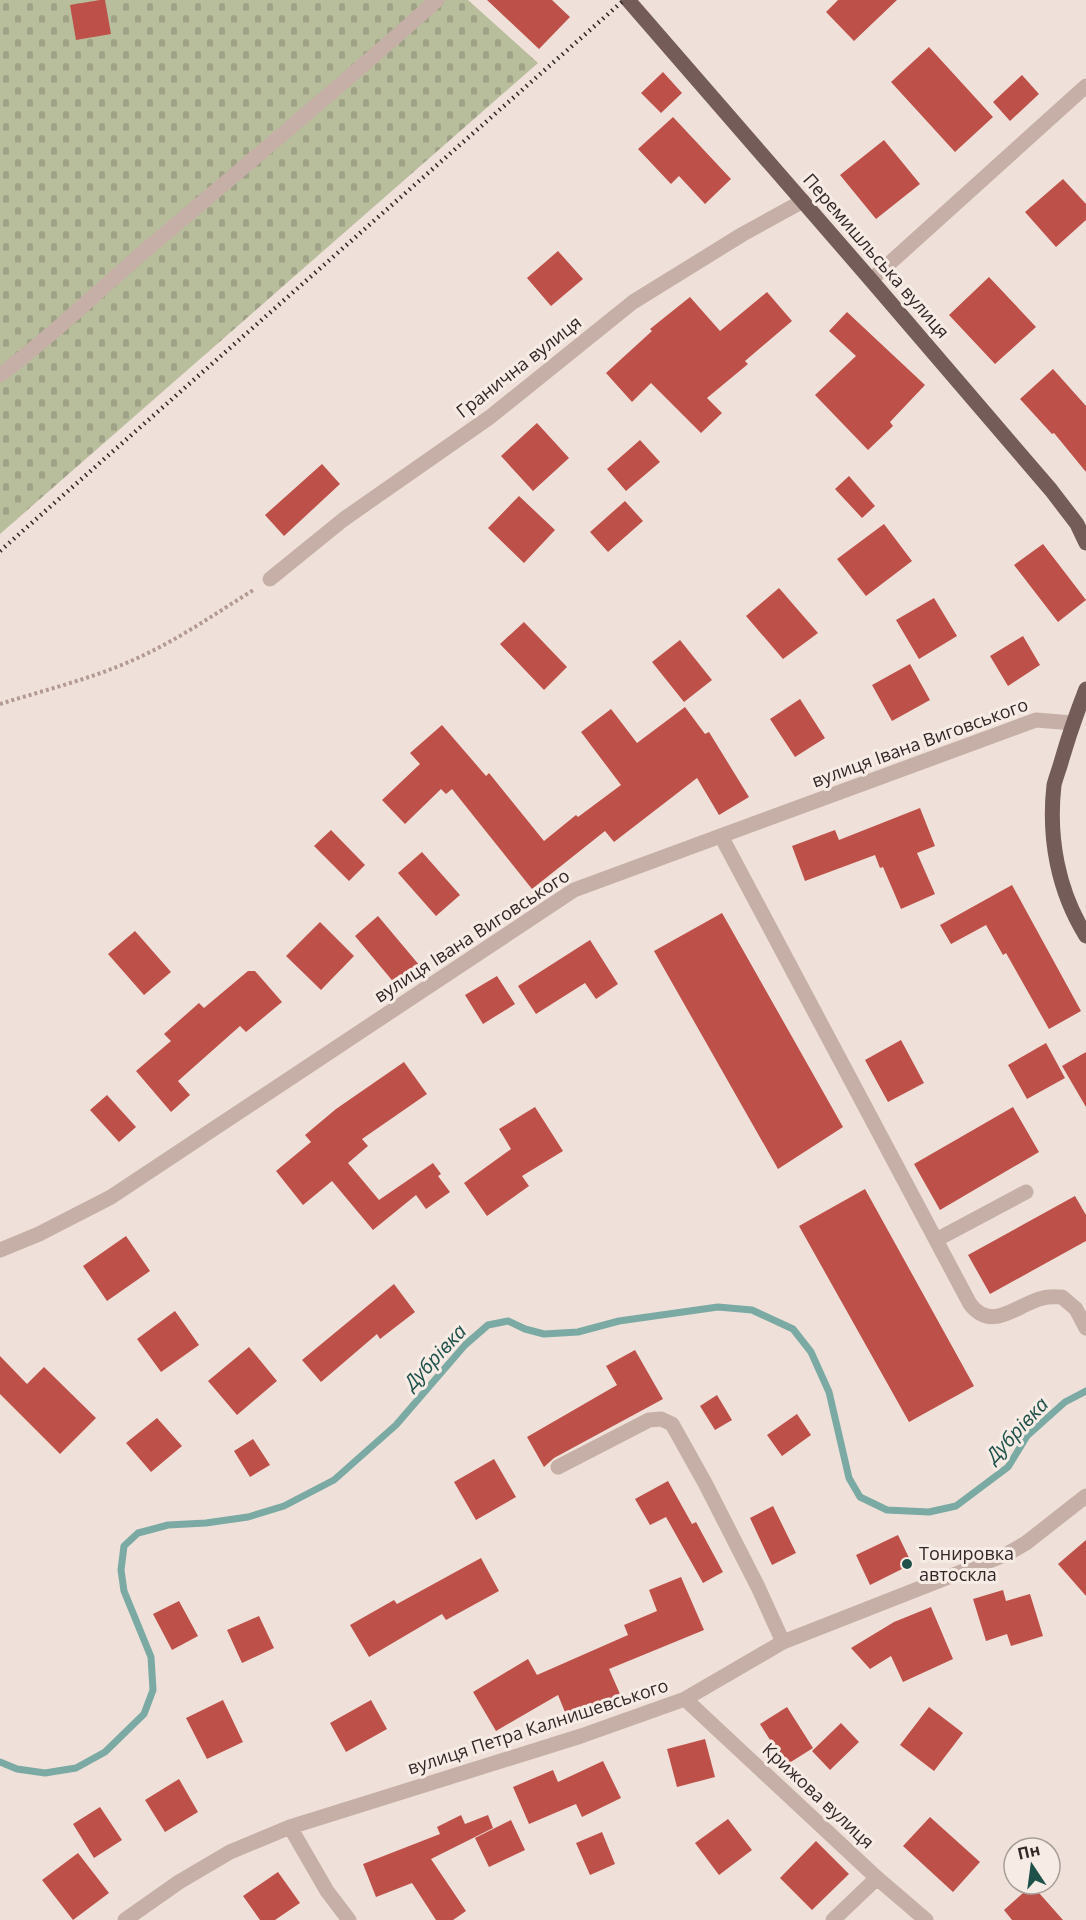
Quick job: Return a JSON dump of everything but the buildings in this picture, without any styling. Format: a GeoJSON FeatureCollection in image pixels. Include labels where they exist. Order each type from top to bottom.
{"type":"FeatureCollection","features":[{"type":"Feature","properties":{"kind":"main road","name":"Перемишльська вулиця"},"geometry":{"type":"LineString","coordinates":[[628,0],[1051,490],[1077,524],[1086,543]]}},
{"type":"Feature","properties":{"kind":"main road"},"geometry":{"type":"LineString","coordinates":[[1086,689],[1054,784],[1053,826],[1055,860],[1064,888],[1086,936]]}},
{"type":"Feature","properties":{"kind":"street"},"geometry":{"type":"LineString","coordinates":[[0,375],[437,0]]}},
{"type":"Feature","properties":{"kind":"street"},"geometry":{"type":"LineString","coordinates":[[871,280],[1086,86]]}},
{"type":"Feature","properties":{"kind":"street","name":"Гранична вулиця"},"geometry":{"type":"LineString","coordinates":[[270,579],[344,519],[490,417],[633,302],[743,234],[803,201]]}},
{"type":"Feature","properties":{"kind":"street","name":"вулиця Івана Виговського"},"geometry":{"type":"LineString","coordinates":[[0,1250],[39,1234],[111,1197],[574,890],[1036,720],[1073,723]]}},
{"type":"Feature","properties":{"kind":"street"},"geometry":{"type":"LineString","coordinates":[[721,836],[977,1314],[988,1317],[1001,1316],[1044,1298],[1062,1297],[1076,1309],[1086,1328]]}},
{"type":"Feature","properties":{"kind":"street"},"geometry":{"type":"LineString","coordinates":[[936,1240],[1026,1191]]}},
{"type":"Feature","properties":{"kind":"street"},"geometry":{"type":"LineString","coordinates":[[558,1467],[649,1420],[661,1419],[672,1424],[753,1577],[783,1642]]}},
{"type":"Feature","properties":{"kind":"street","name":"вулиця Петра Калнишевського"},"geometry":{"type":"LineString","coordinates":[[125,1920],[179,1882],[230,1852],[290,1827],[581,1736],[685,1699],[783,1642],[1007,1554],[1026,1543],[1086,1496]]}},
{"type":"Feature","properties":{"kind":"street","name":"Крижова вулиця"},"geometry":{"type":"LineString","coordinates":[[685,1699],[877,1878],[926,1920]]}},
{"type":"Feature","properties":{"kind":"street"},"geometry":{"type":"LineString","coordinates":[[290,1827],[327,1891],[349,1920]]}},
{"type":"Feature","properties":{"kind":"street"},"geometry":{"type":"LineString","coordinates":[[833,1920],[877,1878]]}},
{"type":"Feature","properties":{"kind":"path"},"geometry":{"type":"LineString","coordinates":[[0,704],[102,672],[144,655],[270,579]]}},
{"type":"Feature","properties":{"kind":"green space"},"geometry":{"type":"Polygon","coordinates":[[[0,0],[468,0],[538,63],[0,534],[0,0]]]}},
{"type":"Feature","properties":{"kind":"waterway","name":"Дубрівка"},"geometry":{"type":"LineString","coordinates":[[0,1762],[17,1769],[45,1773],[76,1768],[105,1752],[144,1714],[153,1690],[151,1657],[124,1591],[121,1570],[124,1546],[138,1533],[168,1525],[248,1517],[284,1506],[334,1480],[396,1425],[465,1345],[488,1325],[508,1321],[544,1334],[578,1332],[619,1321],[718,1307],[752,1310],[793,1329],[811,1352],[829,1392],[849,1478],[860,1497],[887,1510],[929,1512],[956,1506],[1008,1467],[1027,1436],[1065,1402],[1086,1391]]}},
{"type":"Feature","properties":{"kind":"railway"},"geometry":{"type":"LineString","coordinates":[[0,551],[624,0]]}},
{"type":"Feature","properties":{"kind":"place","name":"Тонировка автоскла"},"geometry":{"type":"Point","coordinates":[907,1564]}}]}
